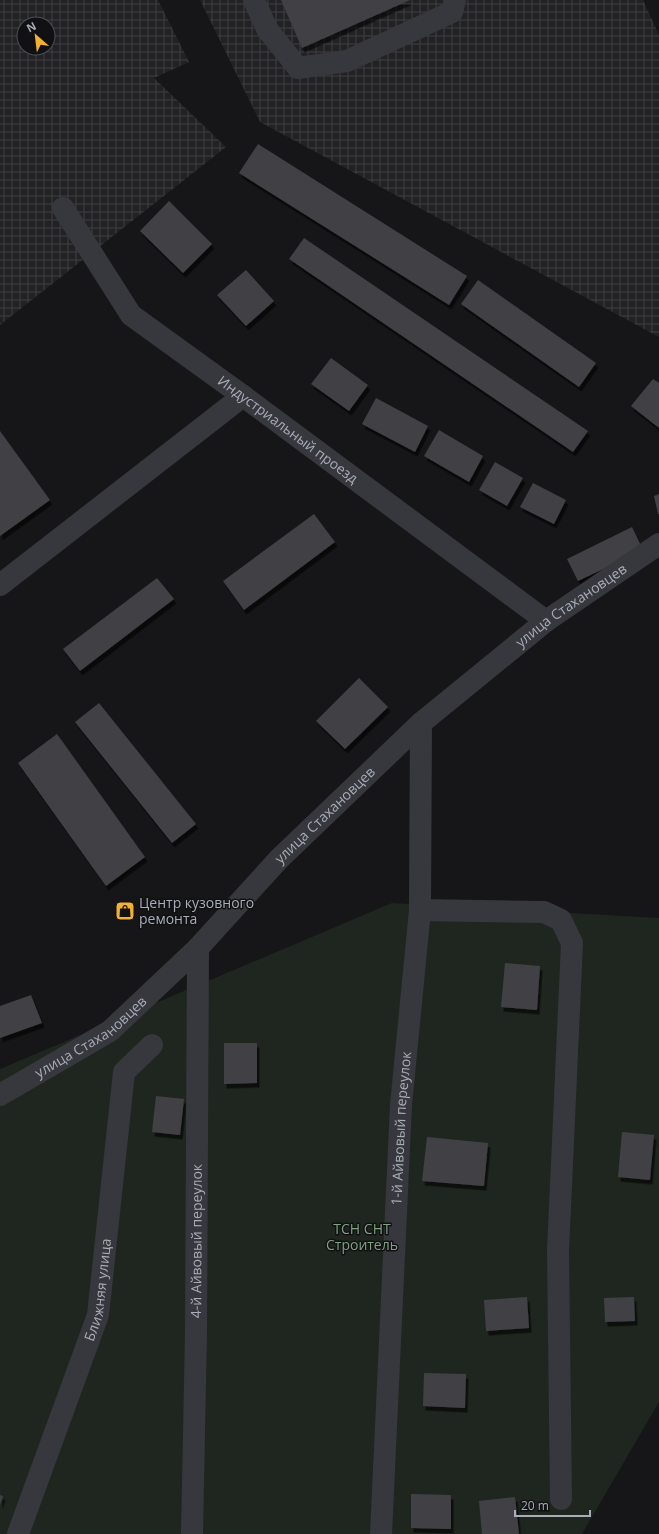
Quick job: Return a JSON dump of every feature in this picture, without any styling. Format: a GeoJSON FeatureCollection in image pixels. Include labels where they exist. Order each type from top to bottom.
{"type":"FeatureCollection","features":[{"type":"Feature","properties":{"kind":"street"},"geometry":{"type":"LineString","coordinates":[[254,0],[267,29],[298,68],[346,61],[452,12],[455,0]]}},
{"type":"Feature","properties":{"kind":"street","name":"Индустриальный проезд"},"geometry":{"type":"LineString","coordinates":[[63,208],[131,315],[243,396],[546,621]]}},
{"type":"Feature","properties":{"kind":"street"},"geometry":{"type":"LineString","coordinates":[[0,585],[243,396]]}},
{"type":"Feature","properties":{"kind":"street","name":"улица Стахановцев"},"geometry":{"type":"LineString","coordinates":[[0,1095],[110,1031],[198,948],[279,859],[421,723],[546,621],[659,544]]}},
{"type":"Feature","properties":{"kind":"street","name":"1-й Айвовый переулок"},"geometry":{"type":"LineString","coordinates":[[382,1534],[401,1105],[420,910],[421,723]]}},
{"type":"Feature","properties":{"kind":"street"},"geometry":{"type":"LineString","coordinates":[[420,910],[544,912],[561,920],[572,943],[558,1251],[561,1499]]}},
{"type":"Feature","properties":{"kind":"street","name":"4-й Айвовый переулок"},"geometry":{"type":"LineString","coordinates":[[192,1534],[196,1332],[198,948]]}},
{"type":"Feature","properties":{"kind":"street","name":"Ближняя улица"},"geometry":{"type":"LineString","coordinates":[[18,1534],[98,1315],[124,1072],[152,1045]]}},
{"type":"Feature","properties":{"kind":"shaded area"},"geometry":{"type":"Polygon","coordinates":[[[0,0],[158,0],[189,62],[154,78],[226,147],[0,325],[0,0]]]}},
{"type":"Feature","properties":{"kind":"shaded area"},"geometry":{"type":"Polygon","coordinates":[[[200,0],[643,0],[659,35],[659,337],[260,122],[200,0]]]}},
{"type":"Feature","properties":{"kind":"green space","name":"ТСН СНТ Строитель"},"geometry":{"type":"Polygon","coordinates":[[[392,903],[659,918],[659,1402],[582,1534],[0,1534],[0,1069],[392,903]]]}},
{"type":"Feature","properties":{"kind":"building"},"geometry":{"type":"Polygon","coordinates":[[[281,0],[410,0],[302,48],[281,0]]]}},
{"type":"Feature","properties":{"kind":"building"},"geometry":{"type":"Polygon","coordinates":[[[258,144],[467,276],[449,305],[239,173],[258,144]]]}},
{"type":"Feature","properties":{"kind":"building"},"geometry":{"type":"Polygon","coordinates":[[[169,201],[212,244],[183,273],[140,231],[169,201]]]}},
{"type":"Feature","properties":{"kind":"building"},"geometry":{"type":"Polygon","coordinates":[[[304,238],[588,431],[573,452],[289,259],[304,238]]]}},
{"type":"Feature","properties":{"kind":"building"},"geometry":{"type":"Polygon","coordinates":[[[246,270],[274,301],[246,326],[217,295],[246,270]]]}},
{"type":"Feature","properties":{"kind":"building"},"geometry":{"type":"Polygon","coordinates":[[[478,280],[596,363],[579,387],[461,304],[478,280]]]}},
{"type":"Feature","properties":{"kind":"building"},"geometry":{"type":"Polygon","coordinates":[[[331,358],[368,385],[349,411],[311,384],[331,358]]]}},
{"type":"Feature","properties":{"kind":"building"},"geometry":{"type":"Polygon","coordinates":[[[653,379],[659,383],[659,428],[631,406],[653,379]]]}},
{"type":"Feature","properties":{"kind":"building"},"geometry":{"type":"Polygon","coordinates":[[[376,398],[428,426],[415,452],[362,424],[376,398]]]}},
{"type":"Feature","properties":{"kind":"building"},"geometry":{"type":"Polygon","coordinates":[[[439,430],[483,456],[469,482],[424,456],[439,430]]]}},
{"type":"Feature","properties":{"kind":"building"},"geometry":{"type":"Polygon","coordinates":[[[0,431],[50,500],[0,536],[0,431]]]}},
{"type":"Feature","properties":{"kind":"building"},"geometry":{"type":"Polygon","coordinates":[[[495,462],[523,478],[507,506],[479,490],[495,462]]]}},
{"type":"Feature","properties":{"kind":"building"},"geometry":{"type":"Polygon","coordinates":[[[533,483],[566,500],[554,524],[520,507],[533,483]]]}},
{"type":"Feature","properties":{"kind":"building"},"geometry":{"type":"Polygon","coordinates":[[[659,494],[659,514],[658,514],[654,496],[659,494]]]}},
{"type":"Feature","properties":{"kind":"building"},"geometry":{"type":"Polygon","coordinates":[[[314,514],[335,542],[244,610],[223,581],[314,514]]]}},
{"type":"Feature","properties":{"kind":"building"},"geometry":{"type":"Polygon","coordinates":[[[632,527],[643,550],[578,581],[567,559],[632,527]]]}},
{"type":"Feature","properties":{"kind":"building"},"geometry":{"type":"Polygon","coordinates":[[[157,578],[174,599],[80,671],[63,649],[157,578]]]}},
{"type":"Feature","properties":{"kind":"building"},"geometry":{"type":"Polygon","coordinates":[[[359,678],[388,707],[345,749],[316,721],[359,678]]]}},
{"type":"Feature","properties":{"kind":"building"},"geometry":{"type":"Polygon","coordinates":[[[99,703],[196,824],[172,843],[75,722],[99,703]]]}},
{"type":"Feature","properties":{"kind":"building"},"geometry":{"type":"Polygon","coordinates":[[[57,734],[145,857],[106,886],[18,763],[57,734]]]}},
{"type":"Feature","properties":{"kind":"building"},"geometry":{"type":"Polygon","coordinates":[[[505,963],[540,966],[537,1010],[501,1007],[505,963]]]}},
{"type":"Feature","properties":{"kind":"building"},"geometry":{"type":"Polygon","coordinates":[[[31,995],[42,1023],[0,1038],[0,1006],[31,995]]]}},
{"type":"Feature","properties":{"kind":"building"},"geometry":{"type":"Polygon","coordinates":[[[224,1043],[257,1043],[257,1083],[224,1084],[224,1043]]]}},
{"type":"Feature","properties":{"kind":"building"},"geometry":{"type":"Polygon","coordinates":[[[156,1096],[184,1099],[180,1135],[152,1132],[156,1096]]]}},
{"type":"Feature","properties":{"kind":"building"},"geometry":{"type":"Polygon","coordinates":[[[622,1132],[654,1135],[650,1180],[618,1177],[622,1132]]]}},
{"type":"Feature","properties":{"kind":"building"},"geometry":{"type":"Polygon","coordinates":[[[427,1137],[488,1143],[484,1186],[422,1181],[427,1137]]]}},
{"type":"Feature","properties":{"kind":"building"},"geometry":{"type":"Polygon","coordinates":[[[527,1297],[529,1328],[486,1331],[484,1300],[527,1297]]]}},
{"type":"Feature","properties":{"kind":"building"},"geometry":{"type":"Polygon","coordinates":[[[634,1297],[635,1321],[605,1322],[604,1298],[634,1297]]]}},
{"type":"Feature","properties":{"kind":"building"},"geometry":{"type":"Polygon","coordinates":[[[424,1373],[466,1374],[465,1408],[423,1406],[424,1373]]]}},
{"type":"Feature","properties":{"kind":"building"},"geometry":{"type":"Polygon","coordinates":[[[411,1494],[451,1495],[451,1529],[411,1528],[411,1494]]]}},
{"type":"Feature","properties":{"kind":"building"},"geometry":{"type":"Polygon","coordinates":[[[0,1495],[3,1496],[0,1505],[0,1495]]]}},
{"type":"Feature","properties":{"kind":"building"},"geometry":{"type":"Polygon","coordinates":[[[515,1497],[519,1534],[482,1534],[479,1501],[515,1497]]]}},
{"type":"Feature","properties":{"kind":"place","name":"Центр кузовного ремонта"},"geometry":{"type":"Point","coordinates":[125,911]}}]}
